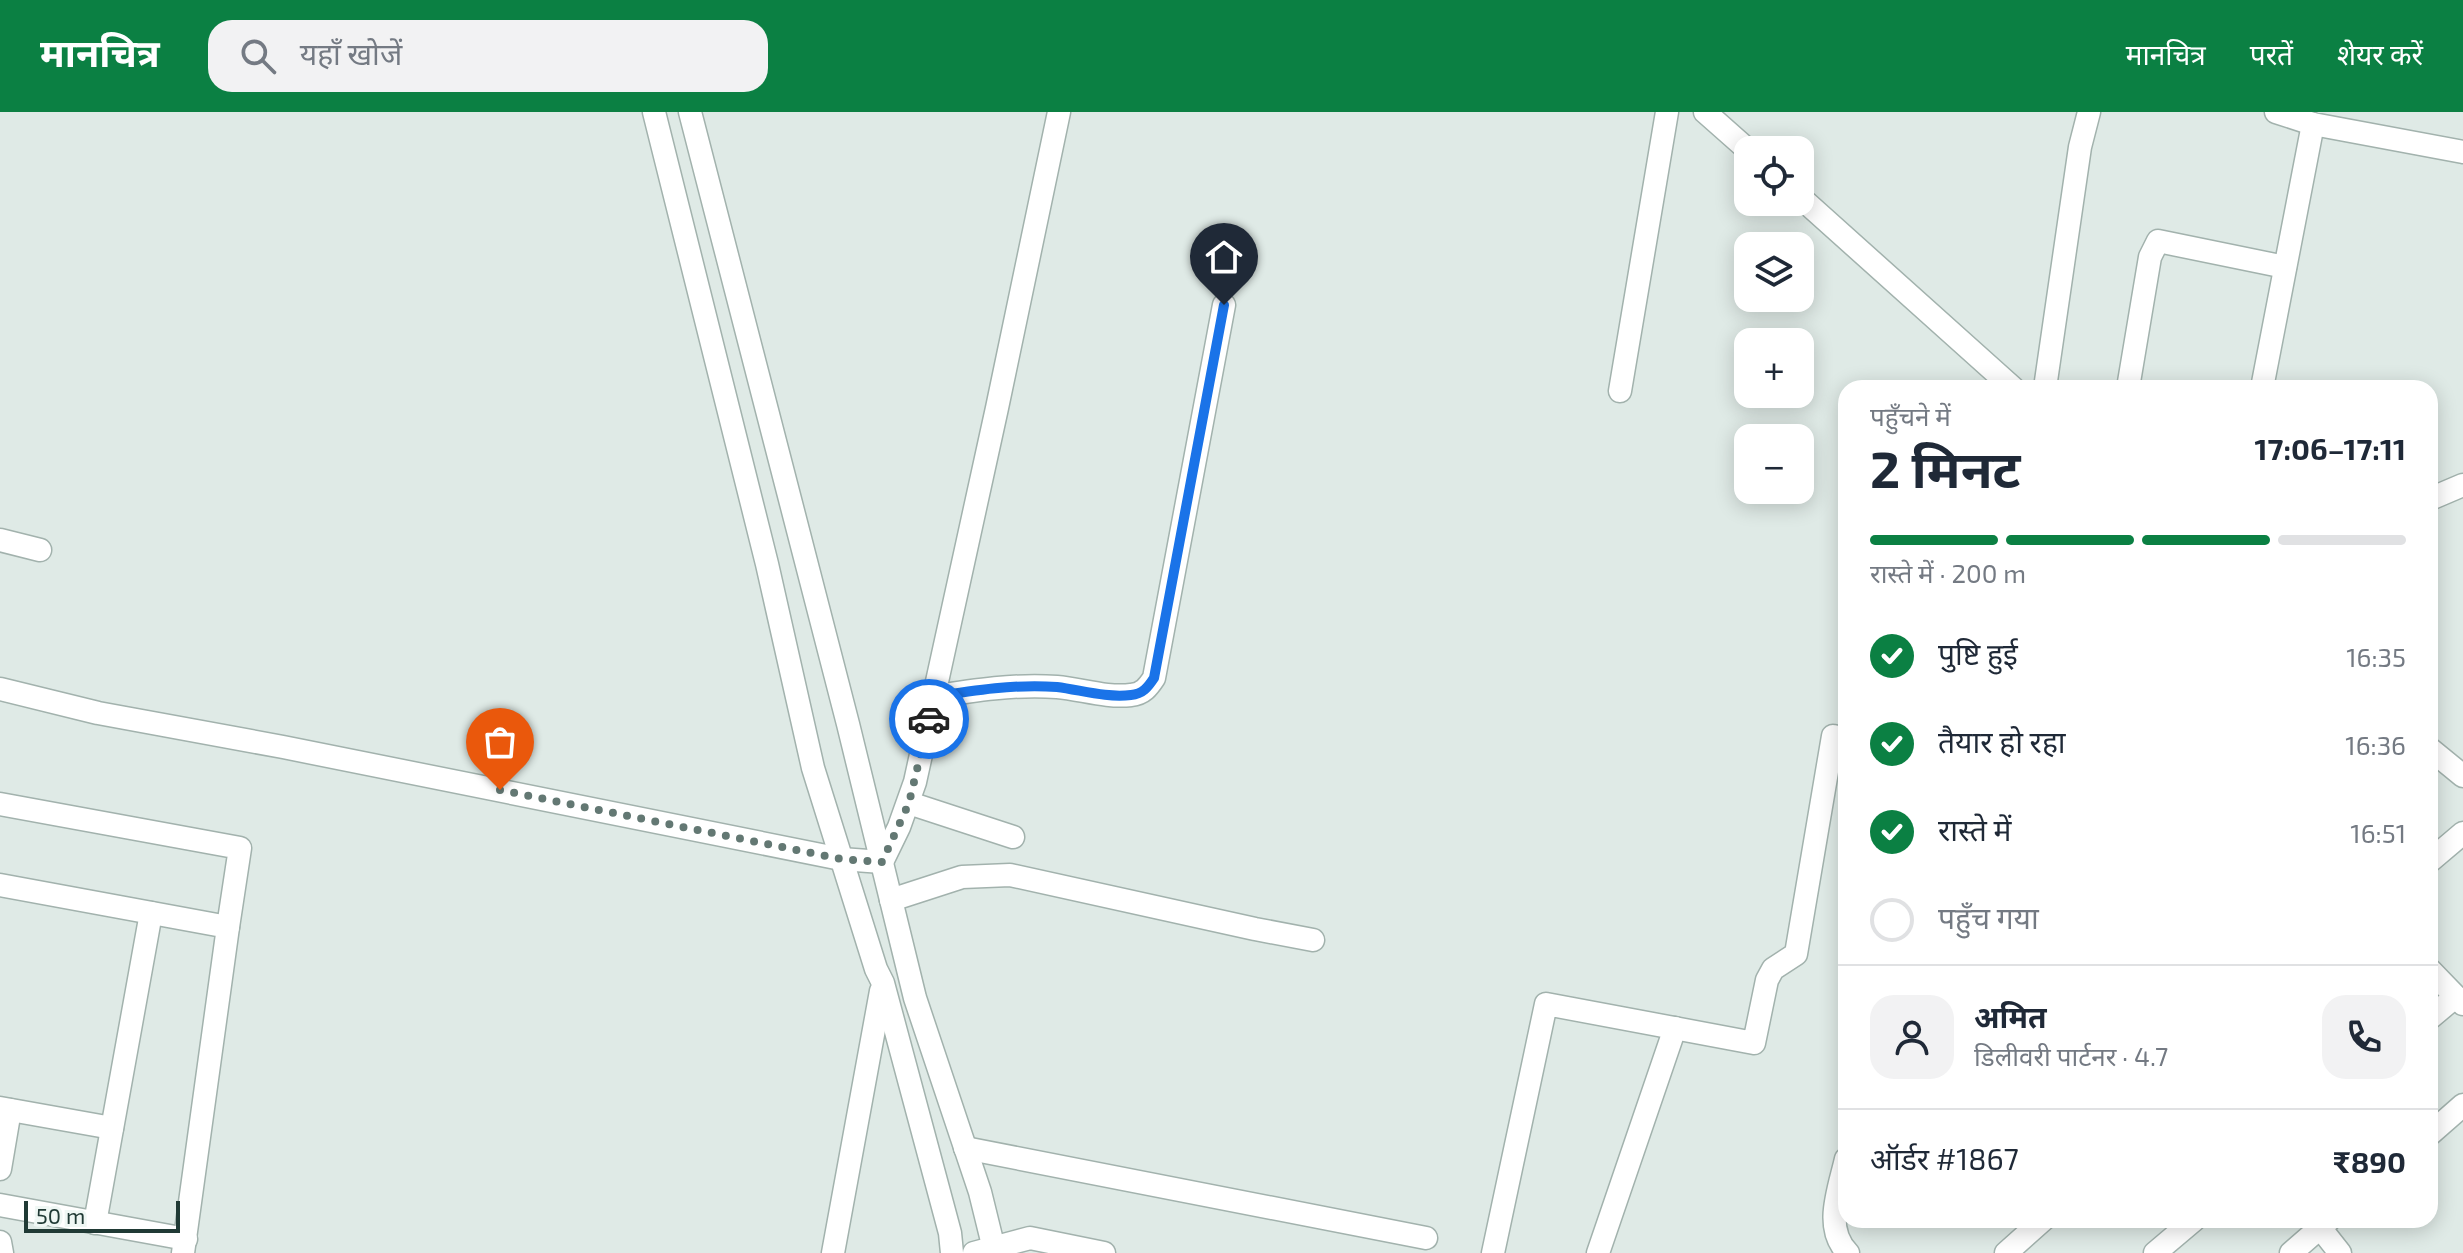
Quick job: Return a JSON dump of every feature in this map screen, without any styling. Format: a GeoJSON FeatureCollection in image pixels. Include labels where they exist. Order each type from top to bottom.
{"type":"FeatureCollection","features":[{"type":"Feature","properties":{"kind":"street"},"geometry":{"type":"LineString","coordinates":[[654,112],[767,564],[813,768],[883,983],[950,1233],[952,1253]]}},
{"type":"Feature","properties":{"kind":"street"},"geometry":{"type":"LineString","coordinates":[[690,112],[915,998],[980,1192],[987,1251],[1030,1238],[1104,1253]]}},
{"type":"Feature","properties":{"kind":"street"},"geometry":{"type":"LineString","coordinates":[[882,862],[909,803],[1059,112]]}},
{"type":"Feature","properties":{"kind":"street"},"geometry":{"type":"LineString","coordinates":[[1620,391],[1667,112]]}},
{"type":"Feature","properties":{"kind":"street"},"geometry":{"type":"LineString","coordinates":[[1705,112],[1734,138]]}},
{"type":"Feature","properties":{"kind":"street"},"geometry":{"type":"LineString","coordinates":[[2046,380],[2080,147],[2089,112]]}},
{"type":"Feature","properties":{"kind":"street"},"geometry":{"type":"LineString","coordinates":[[2276,112],[2313,124],[2463,152]]}},
{"type":"Feature","properties":{"kind":"street"},"geometry":{"type":"LineString","coordinates":[[2264,380],[2313,124]]}},
{"type":"Feature","properties":{"kind":"street"},"geometry":{"type":"LineString","coordinates":[[1814,210],[2004,380]]}},
{"type":"Feature","properties":{"kind":"street"},"geometry":{"type":"LineString","coordinates":[[2129,380],[2150,257],[2158,241],[2285,267]]}},
{"type":"Feature","properties":{"kind":"street"},"geometry":{"type":"LineString","coordinates":[[933,697],[1003,687],[1057,687],[1118,696],[1135,695],[1146,690],[1156,669],[1224,305]]}},
{"type":"Feature","properties":{"kind":"street"},"geometry":{"type":"LineString","coordinates":[[2438,496],[2463,485]]}},
{"type":"Feature","properties":{"kind":"street"},"geometry":{"type":"LineString","coordinates":[[0,540],[40,550]]}},
{"type":"Feature","properties":{"kind":"street"},"geometry":{"type":"LineString","coordinates":[[0,689],[98,713],[841,859],[882,862]]}},
{"type":"Feature","properties":{"kind":"street"},"geometry":{"type":"LineString","coordinates":[[1493,1253],[1546,1004],[1754,1043],[1767,980],[1773,969],[1796,954],[1833,736],[1838,737]]}},
{"type":"Feature","properties":{"kind":"street"},"geometry":{"type":"LineString","coordinates":[[2438,756],[2463,776]]}},
{"type":"Feature","properties":{"kind":"street"},"geometry":{"type":"LineString","coordinates":[[909,803],[1013,837]]}},
{"type":"Feature","properties":{"kind":"street"},"geometry":{"type":"LineString","coordinates":[[0,804],[240,848],[184,1246],[95,1223],[0,1205]]}},
{"type":"Feature","properties":{"kind":"street"},"geometry":{"type":"LineString","coordinates":[[2438,854],[2463,833]]}},
{"type":"Feature","properties":{"kind":"street"},"geometry":{"type":"LineString","coordinates":[[891,900],[962,877],[1010,875],[1313,940]]}},
{"type":"Feature","properties":{"kind":"street"},"geometry":{"type":"LineString","coordinates":[[0,885],[228,927]]}},
{"type":"Feature","properties":{"kind":"street"},"geometry":{"type":"LineString","coordinates":[[95,1223],[151,913]]}},
{"type":"Feature","properties":{"kind":"street"},"geometry":{"type":"LineString","coordinates":[[833,1253],[883,983],[904,956]]}},
{"type":"Feature","properties":{"kind":"street"},"geometry":{"type":"LineString","coordinates":[[2438,978],[2459,1000],[2438,1013]]}},
{"type":"Feature","properties":{"kind":"street"},"geometry":{"type":"LineString","coordinates":[[1598,1253],[1675,1028]]}},
{"type":"Feature","properties":{"kind":"street"},"geometry":{"type":"LineString","coordinates":[[2438,1127],[2463,1105]]}},
{"type":"Feature","properties":{"kind":"street"},"geometry":{"type":"LineString","coordinates":[[0,1169],[5,1109],[112,1128]]}},
{"type":"Feature","properties":{"kind":"street"},"geometry":{"type":"LineString","coordinates":[[965,1148],[1426,1238]]}},
{"type":"Feature","properties":{"kind":"street"},"geometry":{"type":"LineString","coordinates":[[1838,1200],[1833,1225],[1837,1242],[1848,1253]]}},
{"type":"Feature","properties":{"kind":"street"},"geometry":{"type":"LineString","coordinates":[[2006,1253],[2034,1228]]}},
{"type":"Feature","properties":{"kind":"street"},"geometry":{"type":"LineString","coordinates":[[2155,1253],[2185,1228]]}},
{"type":"Feature","properties":{"kind":"street"},"geometry":{"type":"LineString","coordinates":[[2291,1253],[2315,1228]]}},
{"type":"Feature","properties":{"kind":"street"},"geometry":{"type":"LineString","coordinates":[[2325,1228],[2340,1253]]}},
{"type":"Feature","properties":{"kind":"street"},"geometry":{"type":"LineString","coordinates":[[0,1242],[2,1253]]}},
{"type":"Feature","properties":{"kind":"way so far"},"geometry":{"type":"LineString","coordinates":[[500,790],[841,859],[882,862],[909,803],[929,719]]}},
{"type":"Feature","properties":{"kind":"route"},"geometry":{"type":"LineString","coordinates":[[929,719],[933,697],[981,689],[1057,687],[1118,696],[1135,695],[1146,690],[1154,678],[1224,305]]}}]}
